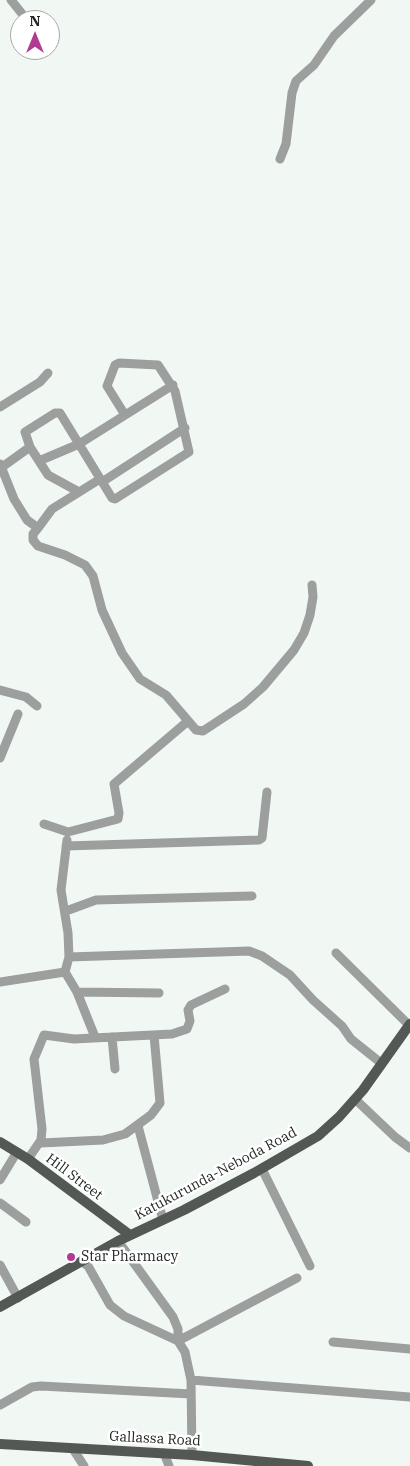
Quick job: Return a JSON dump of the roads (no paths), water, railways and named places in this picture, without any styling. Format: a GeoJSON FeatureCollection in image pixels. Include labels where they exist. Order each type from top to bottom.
{"type":"FeatureCollection","features":[{"type":"Feature","properties":{"kind":"main road","name":"Katukurunda-Neboda Road"},"geometry":{"type":"LineString","coordinates":[[0,1307],[118,1241],[262,1169],[318,1136],[339,1118],[356,1099],[410,1025]]}},
{"type":"Feature","properties":{"kind":"main road","name":"Hill Street"},"geometry":{"type":"LineString","coordinates":[[0,1142],[28,1159],[130,1235]]}},
{"type":"Feature","properties":{"kind":"main road","name":"Gallassa Road"},"geometry":{"type":"LineString","coordinates":[[0,1444],[164,1453],[254,1463],[308,1466]]}},
{"type":"Feature","properties":{"kind":"street"},"geometry":{"type":"LineString","coordinates":[[11,0],[19,10]]}},
{"type":"Feature","properties":{"kind":"street"},"geometry":{"type":"LineString","coordinates":[[280,159],[286,144],[292,93],[296,80],[314,64],[334,36],[371,0]]}},
{"type":"Feature","properties":{"kind":"street"},"geometry":{"type":"LineString","coordinates":[[79,492],[50,478],[30,447],[25,432],[57,412],[60,413],[112,498],[117,498],[188,454],[185,428],[173,385],[158,365],[116,364],[107,382],[107,386],[125,415]]}},
{"type":"Feature","properties":{"kind":"street"},"geometry":{"type":"LineString","coordinates":[[0,407],[40,382],[48,373]]}},
{"type":"Feature","properties":{"kind":"street"},"geometry":{"type":"LineString","coordinates":[[39,460],[79,444],[173,385]]}},
{"type":"Feature","properties":{"kind":"street"},"geometry":{"type":"LineString","coordinates":[[185,428],[101,481],[52,509],[32,534],[33,540],[38,546],[66,555],[86,565],[93,576],[102,610],[122,653],[140,679],[166,695],[196,730],[203,732],[244,704],[263,688],[294,650],[304,634],[313,597],[312,585]]}},
{"type":"Feature","properties":{"kind":"street"},"geometry":{"type":"LineString","coordinates":[[30,447],[1,465],[18,506],[27,520],[38,528]]}},
{"type":"Feature","properties":{"kind":"street"},"geometry":{"type":"LineString","coordinates":[[0,690],[26,697],[36,706]]}},
{"type":"Feature","properties":{"kind":"street"},"geometry":{"type":"LineString","coordinates":[[0,758],[18,714]]}},
{"type":"Feature","properties":{"kind":"street"},"geometry":{"type":"LineString","coordinates":[[44,824],[68,832],[118,819],[119,813],[114,784],[188,721]]}},
{"type":"Feature","properties":{"kind":"street"},"geometry":{"type":"LineString","coordinates":[[66,846],[259,840],[262,838],[267,792]]}},
{"type":"Feature","properties":{"kind":"street"},"geometry":{"type":"LineString","coordinates":[[68,832],[61,874],[61,898],[66,911],[68,957],[66,972],[77,992],[95,1038]]}},
{"type":"Feature","properties":{"kind":"street"},"geometry":{"type":"LineString","coordinates":[[66,911],[96,900],[252,896]]}},
{"type":"Feature","properties":{"kind":"street"},"geometry":{"type":"LineString","coordinates":[[68,957],[249,951],[262,956],[290,976],[342,1026],[351,1040],[382,1063]]}},
{"type":"Feature","properties":{"kind":"street"},"geometry":{"type":"LineString","coordinates":[[336,953],[410,1025]]}},
{"type":"Feature","properties":{"kind":"street"},"geometry":{"type":"LineString","coordinates":[[0,982],[66,972]]}},
{"type":"Feature","properties":{"kind":"street"},"geometry":{"type":"LineString","coordinates":[[28,1159],[41,1143],[42,1129],[34,1059],[41,1038],[47,1034],[60,1038],[95,1038],[172,1034],[187,1029],[190,1021],[188,1010],[191,1005],[225,989]]}},
{"type":"Feature","properties":{"kind":"street"},"geometry":{"type":"LineString","coordinates":[[77,992],[159,993]]}},
{"type":"Feature","properties":{"kind":"street"},"geometry":{"type":"LineString","coordinates":[[41,1143],[103,1140],[125,1134],[151,1116],[160,1103],[154,1035]]}},
{"type":"Feature","properties":{"kind":"street"},"geometry":{"type":"LineString","coordinates":[[112,1037],[116,1069]]}},
{"type":"Feature","properties":{"kind":"street"},"geometry":{"type":"LineString","coordinates":[[356,1099],[410,1148]]}},
{"type":"Feature","properties":{"kind":"street"},"geometry":{"type":"LineString","coordinates":[[138,1126],[163,1220]]}},
{"type":"Feature","properties":{"kind":"street"},"geometry":{"type":"LineString","coordinates":[[0,1180],[17,1152]]}},
{"type":"Feature","properties":{"kind":"street"},"geometry":{"type":"LineString","coordinates":[[262,1169],[310,1266]]}},
{"type":"Feature","properties":{"kind":"street"},"geometry":{"type":"LineString","coordinates":[[0,1203],[26,1222]]}},
{"type":"Feature","properties":{"kind":"street"},"geometry":{"type":"LineString","coordinates":[[118,1241],[173,1317],[178,1330],[178,1340],[185,1352],[190,1380],[192,1455]]}},
{"type":"Feature","properties":{"kind":"street"},"geometry":{"type":"LineString","coordinates":[[81,1261],[88,1266],[110,1305],[124,1316],[144,1324],[163,1336],[178,1340],[297,1278]]}},
{"type":"Feature","properties":{"kind":"street"},"geometry":{"type":"LineString","coordinates":[[0,1265],[18,1298]]}},
{"type":"Feature","properties":{"kind":"street"},"geometry":{"type":"LineString","coordinates":[[333,1342],[410,1349]]}},
{"type":"Feature","properties":{"kind":"street"},"geometry":{"type":"LineString","coordinates":[[190,1380],[410,1397]]}},
{"type":"Feature","properties":{"kind":"street"},"geometry":{"type":"LineString","coordinates":[[0,1405],[32,1387],[40,1386],[191,1394]]}},
{"type":"Feature","properties":{"kind":"street"},"geometry":{"type":"LineString","coordinates":[[73,1449],[84,1466]]}},
{"type":"Feature","properties":{"kind":"street"},"geometry":{"type":"LineString","coordinates":[[164,1453],[169,1466]]}},
{"type":"Feature","properties":{"kind":"place","name":"Star Pharmacy"},"geometry":{"type":"Point","coordinates":[71,1257]}}]}
